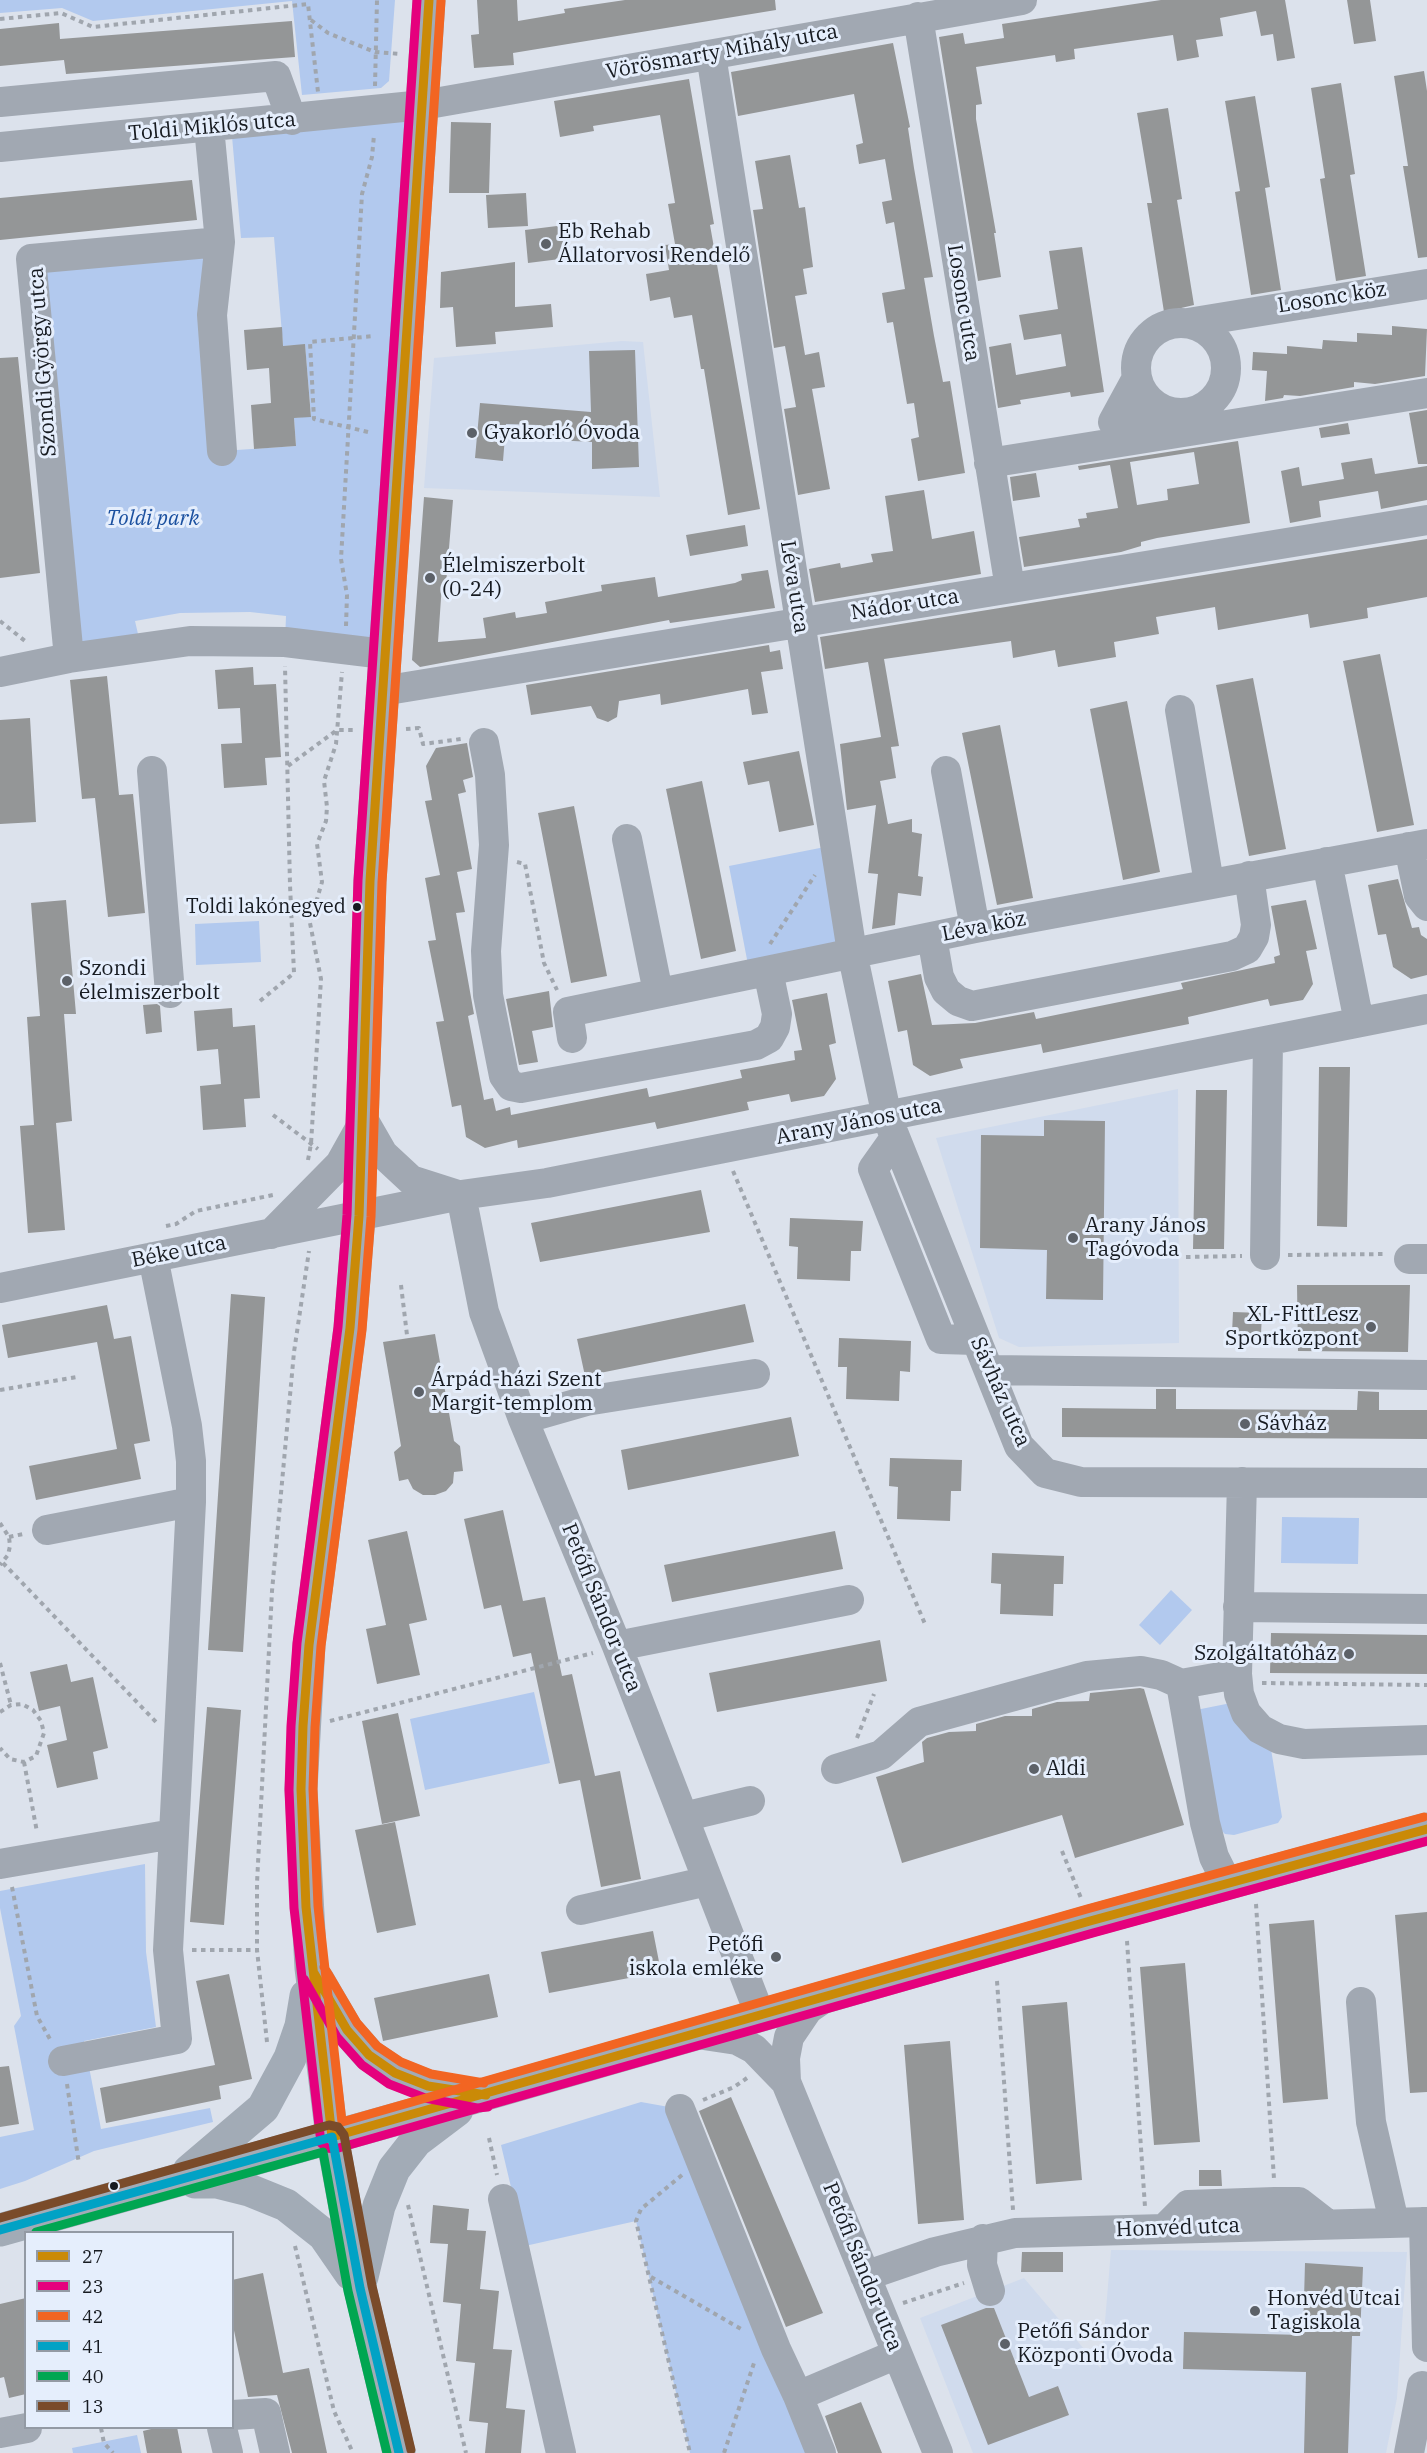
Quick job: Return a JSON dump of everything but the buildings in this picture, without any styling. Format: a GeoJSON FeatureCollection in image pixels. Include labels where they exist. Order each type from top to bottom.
{"type":"FeatureCollection","features":[{"type":"Feature","properties":{"kind":"main road"},"geometry":{"type":"LineString","coordinates":[[399,2453],[360,2288],[332,2137],[311,1968],[301,1789],[309,1644],[350,1328],[359,1216],[364,1121],[370,881],[429,0]]}},
{"type":"Feature","properties":{"kind":"main road"},"geometry":{"type":"LineString","coordinates":[[0,2230],[1090,1921],[1427,1829]]}},
{"type":"Feature","properties":{"kind":"main road"},"geometry":{"type":"LineString","coordinates":[[311,1968],[346,2030],[369,2055],[395,2073],[428,2086],[479,2096]]}},
{"type":"Feature","properties":{"kind":"main road"},"geometry":{"type":"LineString","coordinates":[[175,2182],[233,2136],[263,2108],[290,2058],[301,2026],[311,1968]]}},
{"type":"Feature","properties":{"kind":"main road"},"geometry":{"type":"LineString","coordinates":[[360,2288],[379,2206],[394,2169],[425,2134],[442,2119],[479,2096]]}},
{"type":"Feature","properties":{"kind":"main road"},"geometry":{"type":"LineString","coordinates":[[175,2182],[217,2182],[249,2190],[286,2205],[324,2235],[360,2288]]}},
{"type":"Feature","properties":{"kind":"street","name":"Vörösmarty Mihály utca"},"geometry":{"type":"LineString","coordinates":[[423,105],[1022,0]]}},
{"type":"Feature","properties":{"kind":"street","name":"Losonc utca"},"geometry":{"type":"LineString","coordinates":[[918,17],[988,463],[1010,588]]}},
{"type":"Feature","properties":{"kind":"street","name":"Léva utca"},"geometry":{"type":"LineString","coordinates":[[711,56],[852,952],[891,1128]]}},
{"type":"Feature","properties":{"kind":"street"},"geometry":{"type":"LineString","coordinates":[[0,102],[276,76],[306,118]]}},
{"type":"Feature","properties":{"kind":"street","name":"Toldi Miklós utca"},"geometry":{"type":"LineString","coordinates":[[0,147],[423,105]]}},
{"type":"Feature","properties":{"kind":"street"},"geometry":{"type":"LineString","coordinates":[[209,127],[220,242],[212,315],[222,451]]}},
{"type":"Feature","properties":{"kind":"street","name":"Szondi György utca"},"geometry":{"type":"LineString","coordinates":[[69,658],[32,259],[220,242]]}},
{"type":"Feature","properties":{"kind":"street","name":"Losonc köz"},"geometry":{"type":"LineString","coordinates":[[1188,323],[1237,313],[1427,284]]}},
{"type":"Feature","properties":{"kind":"street"},"geometry":{"type":"LineString","coordinates":[[1228,390],[1237,313]]}},
{"type":"Feature","properties":{"kind":"street"},"geometry":{"type":"LineString","coordinates":[[1189,412],[1166,411],[1153,404],[1143,392],[1137,378],[1136,363],[1140,349],[1149,336],[1162,327],[1188,323],[1204,329],[1215,338],[1228,390]]}},
{"type":"Feature","properties":{"kind":"street"},"geometry":{"type":"LineString","coordinates":[[1111,436],[1137,378]]}},
{"type":"Feature","properties":{"kind":"street"},"geometry":{"type":"LineString","coordinates":[[1111,436],[1228,390]]}},
{"type":"Feature","properties":{"kind":"street"},"geometry":{"type":"LineString","coordinates":[[988,463],[1111,436],[1210,404],[1220,392],[1228,390],[1427,393]]}},
{"type":"Feature","properties":{"kind":"street","name":"Nádor utca"},"geometry":{"type":"LineString","coordinates":[[382,691],[1427,520]]}},
{"type":"Feature","properties":{"kind":"street"},"geometry":{"type":"LineString","coordinates":[[0,672],[69,658],[190,641],[285,642],[384,654]]}},
{"type":"Feature","properties":{"kind":"street"},"geometry":{"type":"LineString","coordinates":[[1179,710],[1209,883]]}},
{"type":"Feature","properties":{"kind":"street"},"geometry":{"type":"LineString","coordinates":[[478,740],[490,776],[494,845],[486,951],[488,995],[504,1076],[511,1086],[522,1088],[756,1045],[769,1038],[775,1027],[777,1014],[759,973]]}},
{"type":"Feature","properties":{"kind":"street"},"geometry":{"type":"LineString","coordinates":[[152,771],[170,993]]}},
{"type":"Feature","properties":{"kind":"street"},"geometry":{"type":"LineString","coordinates":[[946,771],[975,928]]}},
{"type":"Feature","properties":{"kind":"street"},"geometry":{"type":"LineString","coordinates":[[627,839],[658,992]]}},
{"type":"Feature","properties":{"kind":"street"},"geometry":{"type":"LineString","coordinates":[[1418,845],[1419,896],[1427,906]]}},
{"type":"Feature","properties":{"kind":"street","name":"Léva köz"},"geometry":{"type":"LineString","coordinates":[[570,1025],[658,992],[975,928],[1418,845]]}},
{"type":"Feature","properties":{"kind":"street"},"geometry":{"type":"LineString","coordinates":[[1328,862],[1359,1022]]}},
{"type":"Feature","properties":{"kind":"street"},"geometry":{"type":"LineString","coordinates":[[932,937],[939,977],[946,991],[958,1002],[972,1006],[1209,961],[1232,956],[1247,949],[1254,937],[1256,925],[1249,876]]}},
{"type":"Feature","properties":{"kind":"street","name":"Arany János utca"},"geometry":{"type":"LineString","coordinates":[[359,1216],[461,1195],[547,1183],[724,1148],[891,1128],[1268,1041],[1427,1009]]}},
{"type":"Feature","properties":{"kind":"street"},"geometry":{"type":"LineString","coordinates":[[1265,1255],[1268,1041]]}},
{"type":"Feature","properties":{"kind":"street"},"geometry":{"type":"LineString","coordinates":[[364,1121],[383,1154],[411,1180],[461,1195]]}},
{"type":"Feature","properties":{"kind":"street"},"geometry":{"type":"LineString","coordinates":[[271,1234],[340,1164],[364,1121]]}},
{"type":"Feature","properties":{"kind":"street","name":"Sávház utca"},"geometry":{"type":"LineString","coordinates":[[891,1128],[1019,1446],[1045,1473],[1081,1482],[1427,1483]]}},
{"type":"Feature","properties":{"kind":"street","name":"Petőfi Sándor utca"},"geometry":{"type":"LineString","coordinates":[[461,1195],[484,1312],[523,1419],[617,1646],[760,2015]]}},
{"type":"Feature","properties":{"kind":"street","name":"Béke utca"},"geometry":{"type":"LineString","coordinates":[[0,1288],[359,1216]]}},
{"type":"Feature","properties":{"kind":"street"},"geometry":{"type":"LineString","coordinates":[[63,2061],[177,2039],[168,1950],[191,1502],[191,1461],[187,1426],[153,1257]]}},
{"type":"Feature","properties":{"kind":"street"},"geometry":{"type":"LineString","coordinates":[[988,1370],[1427,1375]]}},
{"type":"Feature","properties":{"kind":"street"},"geometry":{"type":"LineString","coordinates":[[523,1419],[586,1401],[755,1374]]}},
{"type":"Feature","properties":{"kind":"street"},"geometry":{"type":"LineString","coordinates":[[1242,1482],[1238,1607],[1247,1678],[1239,1694],[1246,1713],[1260,1729],[1279,1739],[1304,1744],[1427,1740]]}},
{"type":"Feature","properties":{"kind":"street"},"geometry":{"type":"LineString","coordinates":[[47,1530],[191,1502]]}},
{"type":"Feature","properties":{"kind":"street"},"geometry":{"type":"LineString","coordinates":[[617,1646],[849,1600]]}},
{"type":"Feature","properties":{"kind":"street"},"geometry":{"type":"LineString","coordinates":[[1238,1607],[1427,1609]]}},
{"type":"Feature","properties":{"kind":"street"},"geometry":{"type":"LineString","coordinates":[[847,1765],[881,1755],[919,1722],[1087,1676],[1141,1671],[1161,1675],[1180,1684],[1247,1678]]}},
{"type":"Feature","properties":{"kind":"street"},"geometry":{"type":"LineString","coordinates":[[1180,1684],[1205,1823],[1214,1857],[1227,1883]]}},
{"type":"Feature","properties":{"kind":"street"},"geometry":{"type":"LineString","coordinates":[[683,1817],[750,1801]]}},
{"type":"Feature","properties":{"kind":"street"},"geometry":{"type":"LineString","coordinates":[[4,1863],[173,1834]]}},
{"type":"Feature","properties":{"kind":"street"},"geometry":{"type":"LineString","coordinates":[[581,1910],[708,1881]]}},
{"type":"Feature","properties":{"kind":"street"},"geometry":{"type":"LineString","coordinates":[[697,2034],[737,2040],[754,2049],[777,2072],[785,2058],[789,2037],[796,2022],[808,2009],[828,1995]]}},
{"type":"Feature","properties":{"kind":"street"},"geometry":{"type":"LineString","coordinates":[[1361,2002],[1371,2122],[1394,2222]]}},
{"type":"Feature","properties":{"kind":"street","name":"Petőfi Sándor utca"},"geometry":{"type":"LineString","coordinates":[[777,2072],[938,2453]]}},
{"type":"Feature","properties":{"kind":"street"},"geometry":{"type":"LineString","coordinates":[[681,2109],[776,2349],[798,2396],[820,2453]]}},
{"type":"Feature","properties":{"kind":"street"},"geometry":{"type":"LineString","coordinates":[[503,2199],[561,2453]]}},
{"type":"Feature","properties":{"kind":"street"},"geometry":{"type":"LineString","coordinates":[[1156,2228],[1188,2205],[1275,2202],[1299,2202],[1326,2223]]}},
{"type":"Feature","properties":{"kind":"street"},"geometry":{"type":"LineString","coordinates":[[1426,2222],[1427,2347]]}},
{"type":"Feature","properties":{"kind":"street","name":"Honvéd utca"},"geometry":{"type":"LineString","coordinates":[[865,2276],[983,2239],[1015,2233],[1426,2222]]}},
{"type":"Feature","properties":{"kind":"street"},"geometry":{"type":"LineString","coordinates":[[983,2239],[981,2253],[987,2284]]}},
{"type":"Feature","properties":{"kind":"street"},"geometry":{"type":"LineString","coordinates":[[798,2396],[897,2354]]}},
{"type":"Feature","properties":{"kind":"street"},"geometry":{"type":"LineString","coordinates":[[1409,2453],[1422,2386]]}},
{"type":"Feature","properties":{"kind":"street"},"geometry":{"type":"LineString","coordinates":[[234,2415],[266,2413],[275,2453]]}},
{"type":"Feature","properties":{"kind":"street"},"geometry":{"type":"LineString","coordinates":[[0,2433],[24,2428]]}},
{"type":"Feature","properties":{"kind":"street"},"geometry":{"type":"LineString","coordinates":[[222,2429],[228,2453]]}},
{"type":"Feature","properties":{"kind":"path"},"geometry":{"type":"LineString","coordinates":[[305,1168],[311,1144],[321,979],[310,923],[322,882],[317,844],[326,820],[324,781],[336,744],[348,606],[341,559],[356,337],[362,194],[372,157],[375,111],[377,0]]}},
{"type":"Feature","properties":{"kind":"path"},"geometry":{"type":"LineString","coordinates":[[0,19],[61,13],[93,27],[307,2],[310,20],[306,118]]}},
{"type":"Feature","properties":{"kind":"path"},"geometry":{"type":"LineString","coordinates":[[310,20],[328,33],[375,52],[425,55]]}},
{"type":"Feature","properties":{"kind":"path"},"geometry":{"type":"LineString","coordinates":[[368,432],[315,419],[310,342],[374,336]]}},
{"type":"Feature","properties":{"kind":"path"},"geometry":{"type":"LineString","coordinates":[[260,1001],[294,973],[285,642]]}},
{"type":"Feature","properties":{"kind":"path"},"geometry":{"type":"LineString","coordinates":[[288,766],[337,730],[419,728],[423,744],[478,740]]}},
{"type":"Feature","properties":{"kind":"path"},"geometry":{"type":"LineString","coordinates":[[759,973],[835,845]]}},
{"type":"Feature","properties":{"kind":"path"},"geometry":{"type":"LineString","coordinates":[[525,864],[544,963],[570,1025]]}},
{"type":"Feature","properties":{"kind":"path"},"geometry":{"type":"LineString","coordinates":[[273,1115],[318,1149]]}},
{"type":"Feature","properties":{"kind":"path"},"geometry":{"type":"LineString","coordinates":[[724,1148],[771,1266],[925,1624]]}},
{"type":"Feature","properties":{"kind":"path"},"geometry":{"type":"LineString","coordinates":[[176,1224],[196,1211],[277,1193]]}},
{"type":"Feature","properties":{"kind":"path"},"geometry":{"type":"LineString","coordinates":[[268,2047],[257,1950],[257,1883],[272,1591],[294,1352],[312,1226]]}},
{"type":"Feature","properties":{"kind":"path"},"geometry":{"type":"LineString","coordinates":[[1186,1257],[1401,1254],[1418,1259]]}},
{"type":"Feature","properties":{"kind":"path"},"geometry":{"type":"LineString","coordinates":[[401,1285],[407,1335]]}},
{"type":"Feature","properties":{"kind":"path"},"geometry":{"type":"LineString","coordinates":[[0,1390],[77,1377]]}},
{"type":"Feature","properties":{"kind":"path"},"geometry":{"type":"LineString","coordinates":[[0,1523],[9,1537],[10,1546],[1,1564],[179,1746]]}},
{"type":"Feature","properties":{"kind":"path"},"geometry":{"type":"LineString","coordinates":[[303,1726],[617,1646]]}},
{"type":"Feature","properties":{"kind":"path"},"geometry":{"type":"LineString","coordinates":[[0,1663],[11,1705]]}},
{"type":"Feature","properties":{"kind":"path"},"geometry":{"type":"LineString","coordinates":[[1247,1678],[1427,1685]]}},
{"type":"Feature","properties":{"kind":"path"},"geometry":{"type":"LineString","coordinates":[[847,1765],[874,1694]]}},
{"type":"Feature","properties":{"kind":"path"},"geometry":{"type":"LineString","coordinates":[[0,1712],[11,1705],[22,1704],[33,1710],[41,1721],[44,1733],[36,1756],[24,1762],[10,1759],[0,1748]]}},
{"type":"Feature","properties":{"kind":"path"},"geometry":{"type":"LineString","coordinates":[[24,1762],[42,1856]]}},
{"type":"Feature","properties":{"kind":"path"},"geometry":{"type":"LineString","coordinates":[[1062,1851],[1090,1921]]}},
{"type":"Feature","properties":{"kind":"path"},"geometry":{"type":"LineString","coordinates":[[4,1863],[37,2016],[63,2061],[79,2164]]}},
{"type":"Feature","properties":{"kind":"path"},"geometry":{"type":"LineString","coordinates":[[1256,1904],[1275,2202]]}},
{"type":"Feature","properties":{"kind":"path"},"geometry":{"type":"LineString","coordinates":[[1127,1941],[1156,2228]]}},
{"type":"Feature","properties":{"kind":"path"},"geometry":{"type":"LineString","coordinates":[[168,1950],[257,1950]]}},
{"type":"Feature","properties":{"kind":"path"},"geometry":{"type":"LineString","coordinates":[[997,1981],[1015,2233]]}},
{"type":"Feature","properties":{"kind":"path"},"geometry":{"type":"LineString","coordinates":[[681,2109],[777,2072]]}},
{"type":"Feature","properties":{"kind":"path"},"geometry":{"type":"LineString","coordinates":[[489,2138],[493,2155]]}},
{"type":"Feature","properties":{"kind":"path"},"geometry":{"type":"LineString","coordinates":[[690,2453],[636,2221],[638,2215],[701,2159]]}},
{"type":"Feature","properties":{"kind":"path"},"geometry":{"type":"LineString","coordinates":[[407,2200],[466,2453]]}},
{"type":"Feature","properties":{"kind":"path"},"geometry":{"type":"LineString","coordinates":[[286,2205],[334,2411],[353,2453]]}},
{"type":"Feature","properties":{"kind":"path"},"geometry":{"type":"LineString","coordinates":[[650,2277],[776,2349]]}},
{"type":"Feature","properties":{"kind":"path"},"geometry":{"type":"LineString","coordinates":[[879,2311],[987,2284]]}},
{"type":"Feature","properties":{"kind":"path"},"geometry":{"type":"LineString","coordinates":[[724,2453],[756,2359],[776,2349]]}},
{"type":"Feature","properties":{"kind":"path"},"geometry":{"type":"LineString","coordinates":[[101,2429],[104,2443],[113,2453]]}},
{"type":"Feature","properties":{"kind":"shaded area"},"geometry":{"type":"Polygon","coordinates":[[[622,341],[643,342],[660,497],[424,488],[434,358],[622,341]]]}},
{"type":"Feature","properties":{"kind":"shaded area","name":"Arany János Tagóvoda"},"geometry":{"type":"Polygon","coordinates":[[[1178,1089],[1179,1343],[1019,1347],[999,1338],[936,1138],[1178,1089]]]}},
{"type":"Feature","properties":{"kind":"shaded area","name":"Honvéd Utcai Tagiskola"},"geometry":{"type":"Polygon","coordinates":[[[1111,2250],[1407,2252],[1397,2398],[1386,2453],[973,2453],[920,2318],[1024,2278],[1101,2369],[1111,2250]]]}},
{"type":"Feature","properties":{"kind":"green space"},"geometry":{"type":"Polygon","coordinates":[[[0,0],[395,0],[389,81],[381,88],[302,95],[292,1],[93,21],[62,8],[0,13],[0,0]]]}},
{"type":"Feature","properties":{"kind":"green space","name":"Toldi park"},"geometry":{"type":"Polygon","coordinates":[[[423,105],[384,654],[285,642],[286,616],[250,612],[180,613],[135,621],[141,647],[69,658],[31,259],[220,242],[222,451],[296,446],[294,418],[311,416],[305,345],[283,346],[274,237],[241,238],[231,125],[423,105]]]}},
{"type":"Feature","properties":{"kind":"green space"},"geometry":{"type":"Polygon","coordinates":[[[835,845],[852,952],[750,975],[729,866],[835,845]]]}},
{"type":"Feature","properties":{"kind":"green space"},"geometry":{"type":"Polygon","coordinates":[[[259,921],[261,962],[196,965],[195,924],[259,921]]]}},
{"type":"Feature","properties":{"kind":"green space"},"geometry":{"type":"Polygon","coordinates":[[[1282,1517],[1359,1518],[1358,1564],[1281,1563],[1282,1517]]]}},
{"type":"Feature","properties":{"kind":"green space"},"geometry":{"type":"Polygon","coordinates":[[[1171,1590],[1192,1610],[1160,1645],[1139,1625],[1171,1590]]]}},
{"type":"Feature","properties":{"kind":"green space"},"geometry":{"type":"Polygon","coordinates":[[[534,1692],[550,1763],[425,1790],[410,1719],[534,1692]]]}},
{"type":"Feature","properties":{"kind":"green space"},"geometry":{"type":"Polygon","coordinates":[[[1231,1703],[1271,1749],[1282,1817],[1278,1823],[1234,1835],[1225,1834],[1219,1828],[1196,1710],[1231,1703]]]}},
{"type":"Feature","properties":{"kind":"green space"},"geometry":{"type":"Polygon","coordinates":[[[145,1864],[146,1952],[156,2027],[84,2041],[101,2129],[210,2108],[213,2122],[94,2151],[25,2181],[0,2189],[0,2137],[34,2130],[14,2026],[21,2016],[0,1908],[0,1891],[145,1864]]]}},
{"type":"Feature","properties":{"kind":"green space"},"geometry":{"type":"Polygon","coordinates":[[[641,2102],[680,2109],[821,2453],[690,2453],[636,2221],[525,2246],[501,2145],[641,2102]]]}},
{"type":"Feature","properties":{"kind":"green space"},"geometry":{"type":"Polygon","coordinates":[[[137,2435],[141,2453],[73,2453],[72,2448],[137,2435]]]}},
{"type":"Feature","properties":{"kind":"transit line","name":"23"},"geometry":{"type":"LineString","coordinates":[[417,0],[358,880],[347,1215],[338,1327],[297,1643],[291,1726],[289,1790],[294,1908],[321,2143],[327,2148],[335,2149],[1093,1933],[1427,1841]]}},
{"type":"Feature","properties":{"kind":"transit line","name":"27"},"geometry":{"type":"LineString","coordinates":[[429,0],[370,881],[359,1216],[350,1328],[309,1645],[303,1726],[301,1789],[306,1907],[332,2137],[1090,1921],[1427,1829]]}},
{"type":"Feature","properties":{"kind":"transit line","name":"42"},"geometry":{"type":"LineString","coordinates":[[441,1],[382,882],[371,1217],[362,1330],[321,1646],[315,1727],[313,1789],[318,1906],[342,2122],[1087,1909],[1424,1817]]}},
{"type":"Feature","properties":{"kind":"transit line","name":"42"},"geometry":{"type":"LineString","coordinates":[[324,1967],[357,2023],[377,2046],[401,2062],[431,2074],[484,2083]]}},
{"type":"Feature","properties":{"kind":"transit line","name":"27"},"geometry":{"type":"LineString","coordinates":[[314,1973],[347,2030],[369,2055],[395,2073],[428,2086],[486,2095]]}},
{"type":"Feature","properties":{"kind":"transit line","name":"23"},"geometry":{"type":"LineString","coordinates":[[304,1979],[337,2037],[362,2065],[389,2084],[425,2098],[477,2108],[488,2107]]}},
{"type":"Feature","properties":{"kind":"transit line","name":"13"},"geometry":{"type":"LineString","coordinates":[[0,2218],[329,2125],[338,2127],[344,2135],[372,2286],[411,2450]]}},
{"type":"Feature","properties":{"kind":"transit line","name":"41"},"geometry":{"type":"LineString","coordinates":[[0,2230],[332,2137],[360,2288],[399,2453]]}},
{"type":"Feature","properties":{"kind":"transit line","name":"40"},"geometry":{"type":"LineString","coordinates":[[40,2231],[323,2152],[348,2291],[387,2453]]}},
{"type":"Feature","properties":{"kind":"place","name":"Eb Rehab Állatorvosi Rendelő"},"geometry":{"type":"Point","coordinates":[546,244]}},
{"type":"Feature","properties":{"kind":"place","name":"Gyakorló Óvoda"},"geometry":{"type":"Point","coordinates":[472,433]}},
{"type":"Feature","properties":{"kind":"place","name":"Élelmiszerbolt (0-24)"},"geometry":{"type":"Point","coordinates":[430,578]}},
{"type":"Feature","properties":{"kind":"place","name":"Toldi lakónegyed"},"geometry":{"type":"Point","coordinates":[357,907]}},
{"type":"Feature","properties":{"kind":"place","name":"Szondi élelmiszerbolt"},"geometry":{"type":"Point","coordinates":[67,981]}},
{"type":"Feature","properties":{"kind":"place","name":"Arany János Tagóvoda"},"geometry":{"type":"Point","coordinates":[1073,1238]}},
{"type":"Feature","properties":{"kind":"place","name":"XL-FittLesz Sportközpont"},"geometry":{"type":"Point","coordinates":[1371,1327]}},
{"type":"Feature","properties":{"kind":"place","name":"Árpád-házi Szent Margit-templom"},"geometry":{"type":"Point","coordinates":[419,1392]}},
{"type":"Feature","properties":{"kind":"place","name":"Sávház"},"geometry":{"type":"Point","coordinates":[1245,1424]}},
{"type":"Feature","properties":{"kind":"place","name":"Szolgáltatóház"},"geometry":{"type":"Point","coordinates":[1349,1654]}},
{"type":"Feature","properties":{"kind":"place","name":"Aldi"},"geometry":{"type":"Point","coordinates":[1034,1769]}},
{"type":"Feature","properties":{"kind":"place","name":"Petőfi iskola emléke"},"geometry":{"type":"Point","coordinates":[776,1957]}},
{"type":"Feature","properties":{"kind":"place","name":"Honvéd Utcai Tagiskola"},"geometry":{"type":"Point","coordinates":[1255,2311]}},
{"type":"Feature","properties":{"kind":"place","name":"Petőfi Sándor Központi Óvoda"},"geometry":{"type":"Point","coordinates":[1005,2344]}}]}
